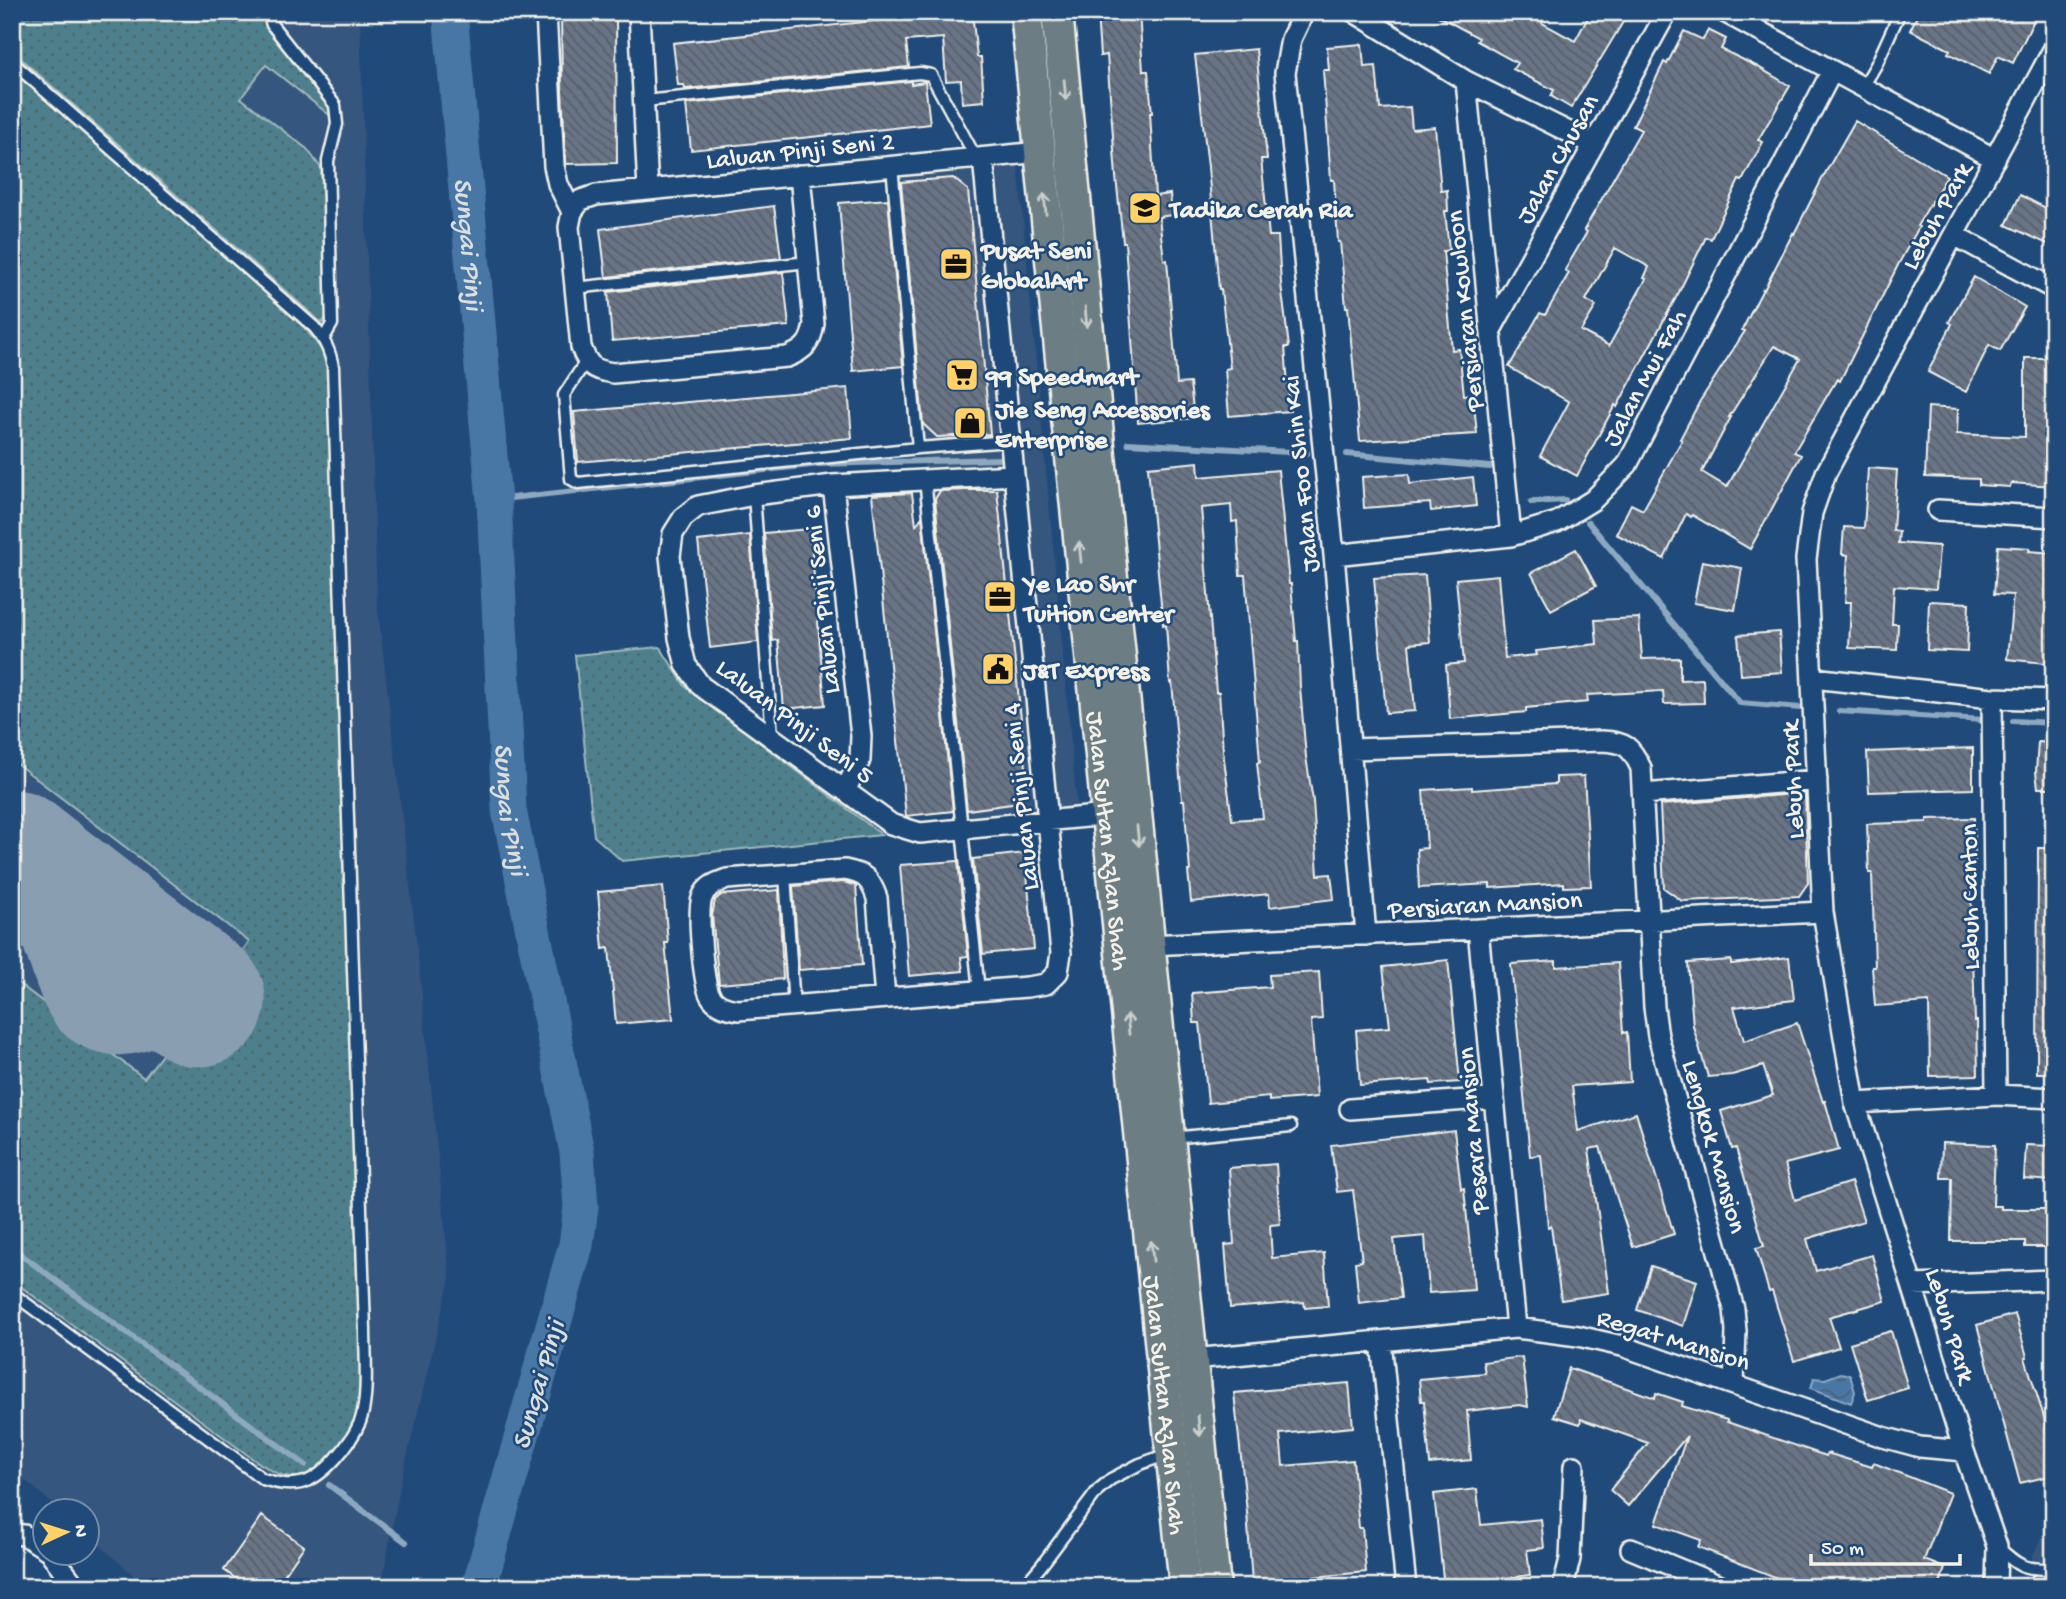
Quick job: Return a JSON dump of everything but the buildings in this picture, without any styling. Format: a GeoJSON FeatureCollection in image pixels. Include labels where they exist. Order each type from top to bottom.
{"type":"FeatureCollection","features":[{"type":"Feature","properties":{"kind":"main road","name":"Jalan Sultan Azlan Shah"},"geometry":{"type":"LineString","coordinates":[[1026,12],[1185,1587]]}},
{"type":"Feature","properties":{"kind":"main road","name":"Jalan Sultan Azlan Shah"},"geometry":{"type":"LineString","coordinates":[[1057,12],[1108,548],[1215,1587]]}},
{"type":"Feature","properties":{"kind":"main road"},"geometry":{"type":"LineString","coordinates":[[1107,815],[1116,804],[1118,789],[1108,701],[1108,548]]}},
{"type":"Feature","properties":{"kind":"street"},"geometry":{"type":"LineString","coordinates":[[546,12],[554,166],[558,184],[572,212],[569,227],[581,347],[586,361],[598,371],[613,373],[787,357],[802,351],[811,339],[814,324],[800,175]]}},
{"type":"Feature","properties":{"kind":"street"},"geometry":{"type":"LineString","coordinates":[[639,12],[648,190]]}},
{"type":"Feature","properties":{"kind":"street","name":"Jalan Foo Shin Kai"},"geometry":{"type":"LineString","coordinates":[[1304,12],[1290,39],[1285,73],[1334,555],[1366,935]]}},
{"type":"Feature","properties":{"kind":"street"},"geometry":{"type":"LineString","coordinates":[[1354,12],[1466,81],[1593,144]]}},
{"type":"Feature","properties":{"kind":"street","name":"Jalan Chusan"},"geometry":{"type":"LineString","coordinates":[[1491,330],[1667,12]]}},
{"type":"Feature","properties":{"kind":"street"},"geometry":{"type":"LineString","coordinates":[[1724,12],[1996,159]]}},
{"type":"Feature","properties":{"kind":"street","name":"Lebuh Park"},"geometry":{"type":"LineString","coordinates":[[1997,1546],[1964,1451],[1855,1103],[1823,912],[1807,559],[1811,513],[1826,472],[2054,48]]}},
{"type":"Feature","properties":{"kind":"street","name":"Jalan Mui Fah"},"geometry":{"type":"LineString","coordinates":[[1334,555],[1511,536],[1557,522],[1593,500],[1628,465],[1832,71]]}},
{"type":"Feature","properties":{"kind":"street","name":"Persiaran Kowloon"},"geometry":{"type":"LineString","coordinates":[[1466,81],[1511,536]]}},
{"type":"Feature","properties":{"kind":"street","name":"Laluan Pinji Seni 2"},"geometry":{"type":"LineString","coordinates":[[572,212],[581,200],[596,195],[1040,152]]}},
{"type":"Feature","properties":{"kind":"street","name":"Laluan Pinji Seni 4"},"geometry":{"type":"LineString","coordinates":[[979,991],[1046,984],[1058,972],[1061,953],[980,158]]}},
{"type":"Feature","properties":{"kind":"street"},"geometry":{"type":"LineString","coordinates":[[1954,235],[2054,289]]}},
{"type":"Feature","properties":{"kind":"street","name":"Laluan Pinji Seni 5"},"geometry":{"type":"LineString","coordinates":[[1013,475],[833,485],[754,495],[698,506],[683,518],[673,534],[670,556],[679,638],[686,665],[701,686],[891,824],[920,833],[1107,815]]}},
{"type":"Feature","properties":{"kind":"street","name":"Laluan Pinji Seni 6"},"geometry":{"type":"LineString","coordinates":[[833,485],[861,736],[860,760],[845,790]]}},
{"type":"Feature","properties":{"kind":"street"},"geometry":{"type":"LineString","coordinates":[[1938,510],[2054,517]]}},
{"type":"Feature","properties":{"kind":"street"},"geometry":{"type":"LineString","coordinates":[[1812,678],[1992,698],[2054,700]]}},
{"type":"Feature","properties":{"kind":"street","name":"Lebuh Canton"},"geometry":{"type":"LineString","coordinates":[[1992,698],[1996,1095]]}},
{"type":"Feature","properties":{"kind":"street","name":"Lengkok Mansion"},"geometry":{"type":"LineString","coordinates":[[1351,749],[1619,742],[1633,751],[1641,768],[1654,1007],[1658,1036],[1734,1309],[1734,1384]]}},
{"type":"Feature","properties":{"kind":"street"},"geometry":{"type":"LineString","coordinates":[[1643,794],[1817,780]]}},
{"type":"Feature","properties":{"kind":"street"},"geometry":{"type":"LineString","coordinates":[[885,998],[877,898],[872,883],[860,873],[845,870],[727,879],[712,884],[702,896],[700,911],[706,983],[711,997],[722,1007],[738,1010],[979,991]]}},
{"type":"Feature","properties":{"kind":"street","name":"Persiaran Mansion"},"geometry":{"type":"LineString","coordinates":[[1150,945],[1823,912]]}},
{"type":"Feature","properties":{"kind":"street","name":"Pesara Mansion"},"geometry":{"type":"LineString","coordinates":[[1478,929],[1516,1328]]}},
{"type":"Feature","properties":{"kind":"street"},"geometry":{"type":"LineString","coordinates":[[1855,1103],[1996,1095],[2054,1098]]}},
{"type":"Feature","properties":{"kind":"street"},"geometry":{"type":"LineString","coordinates":[[1350,1109],[1494,1098]]}},
{"type":"Feature","properties":{"kind":"street"},"geometry":{"type":"LineString","coordinates":[[1912,1285],[2054,1280]]}},
{"type":"Feature","properties":{"kind":"street","name":"Regat Mansion"},"geometry":{"type":"LineString","coordinates":[[1192,1359],[1516,1328],[1578,1336],[1622,1346],[1883,1437],[1920,1447],[1964,1451]]}},
{"type":"Feature","properties":{"kind":"street"},"geometry":{"type":"LineString","coordinates":[[1381,1341],[1406,1587]]}},
{"type":"Feature","properties":{"kind":"street"},"geometry":{"type":"LineString","coordinates":[[1563,1587],[1570,1559],[1574,1466]]}},
{"type":"Feature","properties":{"kind":"street"},"geometry":{"type":"LineString","coordinates":[[1996,1587],[1997,1546]]}},
{"type":"Feature","properties":{"kind":"street"},"geometry":{"type":"LineString","coordinates":[[1631,1549],[1723,1587]]}},
{"type":"Feature","properties":{"kind":"street"},"geometry":{"type":"LineString","coordinates":[[62,1568],[76,1587]]}},
{"type":"Feature","properties":{"kind":"lane"},"geometry":{"type":"LineString","coordinates":[[268,12],[272,25],[335,105],[338,117],[328,161],[332,324],[324,338]]}},
{"type":"Feature","properties":{"kind":"lane"},"geometry":{"type":"LineString","coordinates":[[1863,88],[1897,19],[1895,12]]}},
{"type":"Feature","properties":{"kind":"lane"},"geometry":{"type":"LineString","coordinates":[[12,62],[294,309],[324,338],[330,351],[333,367],[364,1303],[365,1390],[360,1421],[340,1453],[325,1469],[303,1483],[279,1485],[264,1479],[12,1293]]}},
{"type":"Feature","properties":{"kind":"lane"},"geometry":{"type":"LineString","coordinates":[[644,101],[920,73],[931,75],[980,158]]}},
{"type":"Feature","properties":{"kind":"lane"},"geometry":{"type":"LineString","coordinates":[[892,166],[918,447]]}},
{"type":"Feature","properties":{"kind":"lane"},"geometry":{"type":"LineString","coordinates":[[575,288],[808,262]]}},
{"type":"Feature","properties":{"kind":"lane"},"geometry":{"type":"LineString","coordinates":[[586,361],[564,395],[571,479],[578,482],[918,447],[1010,441]]}},
{"type":"Feature","properties":{"kind":"lane"},"geometry":{"type":"LineString","coordinates":[[925,478],[979,991]]}},
{"type":"Feature","properties":{"kind":"lane"},"geometry":{"type":"LineString","coordinates":[[754,495],[772,737]]}},
{"type":"Feature","properties":{"kind":"lane"},"geometry":{"type":"LineString","coordinates":[[785,875],[794,1006]]}},
{"type":"Feature","properties":{"kind":"lane"},"geometry":{"type":"LineString","coordinates":[[1168,1138],[1291,1126]]}},
{"type":"Feature","properties":{"kind":"lane"},"geometry":{"type":"LineString","coordinates":[[1023,1587],[1098,1490],[1111,1479],[1140,1464],[1172,1452]]}},
{"type":"Feature","properties":{"kind":"lane"},"geometry":{"type":"LineString","coordinates":[[1997,1546],[2016,1564],[2028,1569],[2054,1569]]}},
{"type":"Feature","properties":{"kind":"lane"},"geometry":{"type":"LineString","coordinates":[[2026,1587],[2036,1581],[2054,1582]]}},
{"type":"Feature","properties":{"kind":"shaded area"},"geometry":{"type":"Polygon","coordinates":[[[12,12],[360,12],[377,601],[417,946],[450,1278],[401,1482],[381,1587],[147,1587],[102,1547],[102,1498],[46,1498],[12,1469],[12,12]]]}},
{"type":"Feature","properties":{"kind":"shaded area"},"geometry":{"type":"Polygon","coordinates":[[[1017,154],[1077,807],[959,819],[894,166],[1017,154]]]}},
{"type":"Feature","properties":{"kind":"shaded area"},"geometry":{"type":"Polygon","coordinates":[[[2054,1513],[2054,1587],[2041,1587],[2032,1557],[2054,1513]]]}},
{"type":"Feature","properties":{"kind":"green space"},"geometry":{"type":"Polygon","coordinates":[[[12,12],[264,12],[268,29],[331,107],[332,117],[266,65],[241,98],[307,149],[321,168],[329,314],[322,323],[12,51],[12,12]]]}},
{"type":"Feature","properties":{"kind":"green space"},"geometry":{"type":"Polygon","coordinates":[[[12,69],[305,328],[323,352],[330,375],[360,1385],[356,1417],[348,1435],[325,1463],[306,1475],[297,1477],[279,1474],[253,1459],[12,1280],[12,935],[19,940],[18,983],[144,1078],[249,942],[12,760],[12,69]]]}},
{"type":"Feature","properties":{"kind":"green space"},"geometry":{"type":"Polygon","coordinates":[[[660,647],[685,686],[882,835],[622,861],[594,836],[575,655],[660,647]]]}},
{"type":"Feature","properties":{"kind":"water"},"geometry":{"type":"Polygon","coordinates":[[[1841,1373],[1850,1375],[1855,1392],[1851,1403],[1811,1388],[1814,1378],[1825,1379],[1841,1373]]]}},
{"type":"Feature","properties":{"kind":"waterway","name":"Sungai Pinji"},"geometry":{"type":"LineString","coordinates":[[450,12],[494,500],[509,810],[577,1152],[581,1207],[576,1245],[479,1587]]}},
{"type":"Feature","properties":{"kind":"waterway"},"geometry":{"type":"LineString","coordinates":[[1128,443],[1307,453]]}},
{"type":"Feature","properties":{"kind":"waterway"},"geometry":{"type":"LineString","coordinates":[[1347,454],[1490,467]]}},
{"type":"Feature","properties":{"kind":"waterway"},"geometry":{"type":"LineString","coordinates":[[494,500],[820,464],[1000,459]]}},
{"type":"Feature","properties":{"kind":"waterway"},"geometry":{"type":"LineString","coordinates":[[1531,502],[1565,500]]}},
{"type":"Feature","properties":{"kind":"waterway"},"geometry":{"type":"LineString","coordinates":[[1588,522],[1740,703],[1801,708]]}},
{"type":"Feature","properties":{"kind":"waterway"},"geometry":{"type":"LineString","coordinates":[[1839,711],[1984,720]]}},
{"type":"Feature","properties":{"kind":"waterway"},"geometry":{"type":"LineString","coordinates":[[2013,721],[2054,723]]}},
{"type":"Feature","properties":{"kind":"waterway"},"geometry":{"type":"LineString","coordinates":[[12,1248],[305,1465]]}},
{"type":"Feature","properties":{"kind":"waterway"},"geometry":{"type":"LineString","coordinates":[[329,1485],[406,1542]]}},
{"type":"Feature","properties":{"kind":"taxiway"},"geometry":{"type":"LineString","coordinates":[[12,850],[77,887],[150,918],[168,931],[179,951],[182,975],[177,993],[166,1008],[151,1020],[133,1027],[115,1028],[96,1023],[80,1012],[69,994],[40,917],[12,874]]}},
{"type":"Feature","properties":{"kind":"runway"},"geometry":{"type":"LineString","coordinates":[[12,856],[199,1000]]}},
{"type":"Feature","properties":{"kind":"place","name":"Tadika Cerah Ria"},"geometry":{"type":"Point","coordinates":[1145,208]}},
{"type":"Feature","properties":{"kind":"place","name":"Pusat Seni GlobalArt"},"geometry":{"type":"Point","coordinates":[956,264]}},
{"type":"Feature","properties":{"kind":"place","name":"99 Speedmart"},"geometry":{"type":"Point","coordinates":[962,375]}},
{"type":"Feature","properties":{"kind":"place","name":"Jie Seng Accessories Enterprise"},"geometry":{"type":"Point","coordinates":[970,423]}},
{"type":"Feature","properties":{"kind":"place","name":"Ye Lao Shr Tuition Center"},"geometry":{"type":"Point","coordinates":[1000,597]}},
{"type":"Feature","properties":{"kind":"place","name":"J&T Express"},"geometry":{"type":"Point","coordinates":[998,669]}}]}
